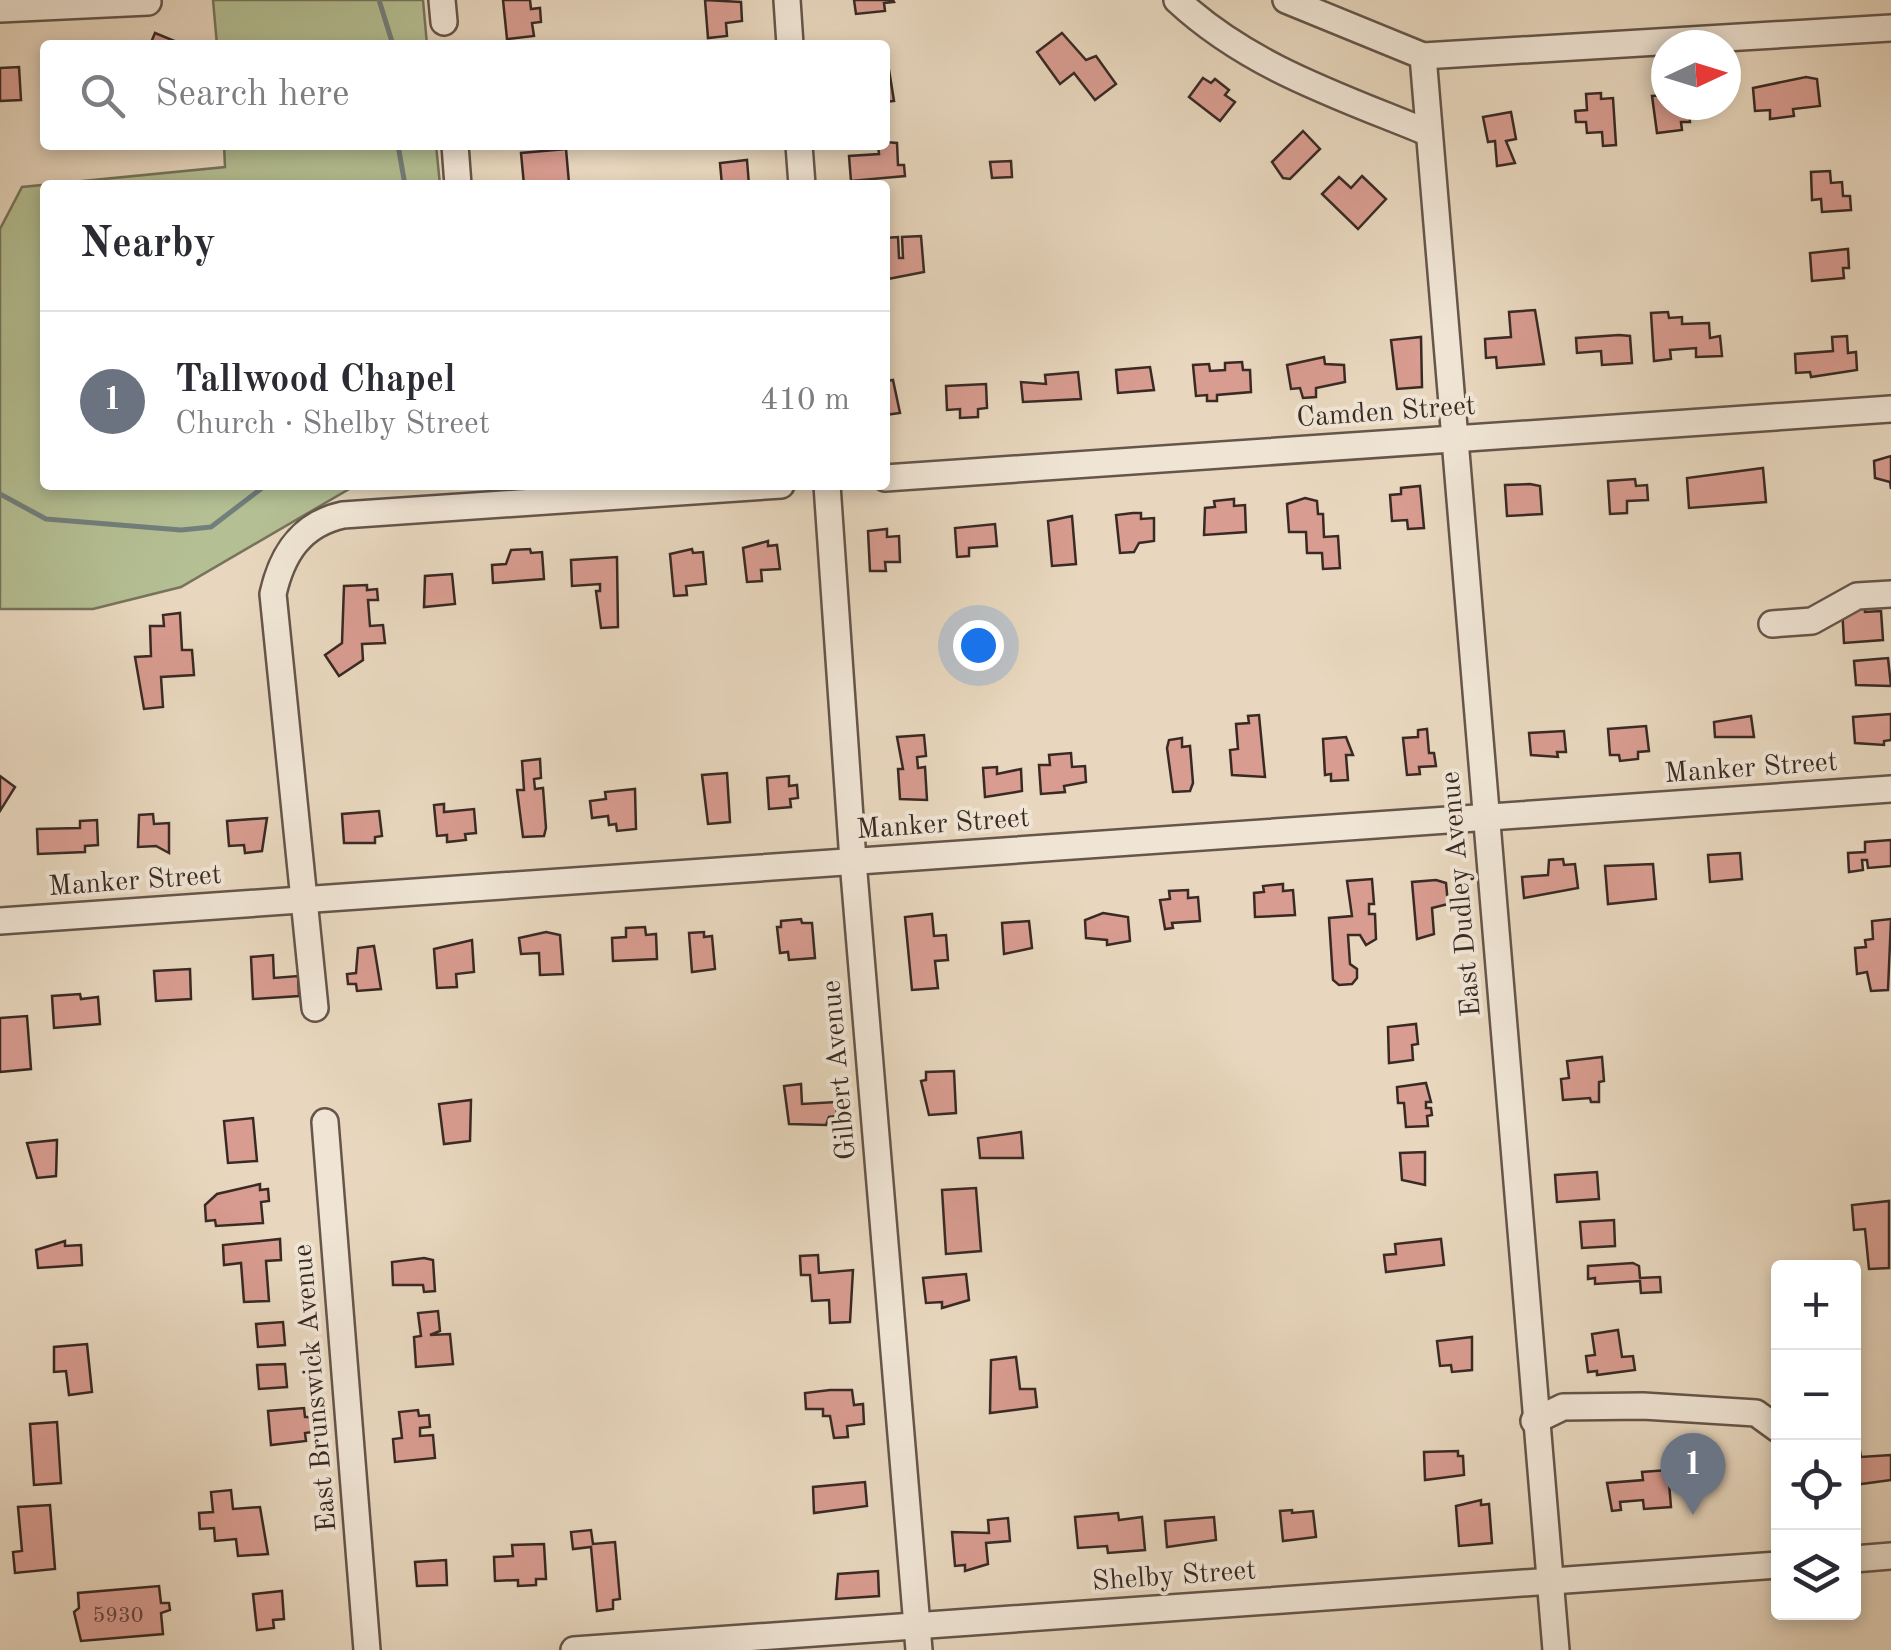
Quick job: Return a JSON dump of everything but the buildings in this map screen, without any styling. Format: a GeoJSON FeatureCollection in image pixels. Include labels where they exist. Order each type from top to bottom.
{"type":"FeatureCollection","features":[{"type":"Feature","properties":{"kind":"street"},"geometry":{"type":"LineString","coordinates":[[786,0],[790,40]]}},
{"type":"Feature","properties":{"kind":"street"},"geometry":{"type":"LineString","coordinates":[[1177,0],[1207,26],[1264,64],[1429,133]]}},
{"type":"Feature","properties":{"kind":"street"},"geometry":{"type":"LineString","coordinates":[[1286,0],[1423,56],[1891,28]]}},
{"type":"Feature","properties":{"kind":"street"},"geometry":{"type":"LineString","coordinates":[[0,10],[148,2]]}},
{"type":"Feature","properties":{"kind":"street","name":"East Dudley Avenue"},"geometry":{"type":"LineString","coordinates":[[1423,56],[1556,1650]]}},
{"type":"Feature","properties":{"kind":"street"},"geometry":{"type":"LineString","coordinates":[[454,150],[458,180]]}},
{"type":"Feature","properties":{"kind":"street"},"geometry":{"type":"LineString","coordinates":[[799,150],[802,180]]}},
{"type":"Feature","properties":{"kind":"street","name":"Camden Street"},"geometry":{"type":"LineString","coordinates":[[890,478],[1891,410]]}},
{"type":"Feature","properties":{"kind":"street"},"geometry":{"type":"LineString","coordinates":[[314,1008],[273,594],[290,549],[303,532],[328,518],[407,498],[637,490]]}},
{"type":"Feature","properties":{"kind":"street","name":"Gilbert Avenue"},"geometry":{"type":"LineString","coordinates":[[827,490],[853,861],[918,1638]]}},
{"type":"Feature","properties":{"kind":"street"},"geometry":{"type":"LineString","coordinates":[[1772,624],[1812,622],[1857,596],[1891,594]]}},
{"type":"Feature","properties":{"kind":"street","name":"Manker Street"},"geometry":{"type":"LineString","coordinates":[[0,921],[1891,789]]}},
{"type":"Feature","properties":{"kind":"street","name":"East Brunswick Avenue"},"geometry":{"type":"LineString","coordinates":[[325,1122],[367,1650]]}},
{"type":"Feature","properties":{"kind":"street"},"geometry":{"type":"LineString","coordinates":[[1534,1421],[1564,1407],[1643,1406],[1756,1414],[1771,1425]]}},
{"type":"Feature","properties":{"kind":"street"},"geometry":{"type":"LineString","coordinates":[[1861,1558],[1891,1556]]}},
{"type":"Feature","properties":{"kind":"street","name":"Shelby Street"},"geometry":{"type":"LineString","coordinates":[[574,1650],[918,1638],[1771,1565]]}},
{"type":"Feature","properties":{"kind":"green space"},"geometry":{"type":"Polygon","coordinates":[[[213,0],[423,0],[427,40],[217,40],[213,0]]]}},
{"type":"Feature","properties":{"kind":"green space"},"geometry":{"type":"Polygon","coordinates":[[[224,150],[436,150],[440,180],[93,180],[225,167],[224,150]]]}},
{"type":"Feature","properties":{"kind":"green space"},"geometry":{"type":"Polygon","coordinates":[[[40,185],[40,490],[347,490],[181,587],[93,609],[0,609],[0,229],[22,187],[40,185]]]}},
{"type":"Feature","properties":{"kind":"waterway"},"geometry":{"type":"LineString","coordinates":[[379,0],[391,40]]}},
{"type":"Feature","properties":{"kind":"waterway"},"geometry":{"type":"LineString","coordinates":[[399,150],[404,180]]}},
{"type":"Feature","properties":{"kind":"waterway"},"geometry":{"type":"LineString","coordinates":[[0,494],[46,519],[181,530],[211,527],[259,490]]}},
{"type":"Feature","properties":{"kind":"place","name":"Tallwood Chapel"},"geometry":{"type":"Point","coordinates":[1693,1515]}}]}
